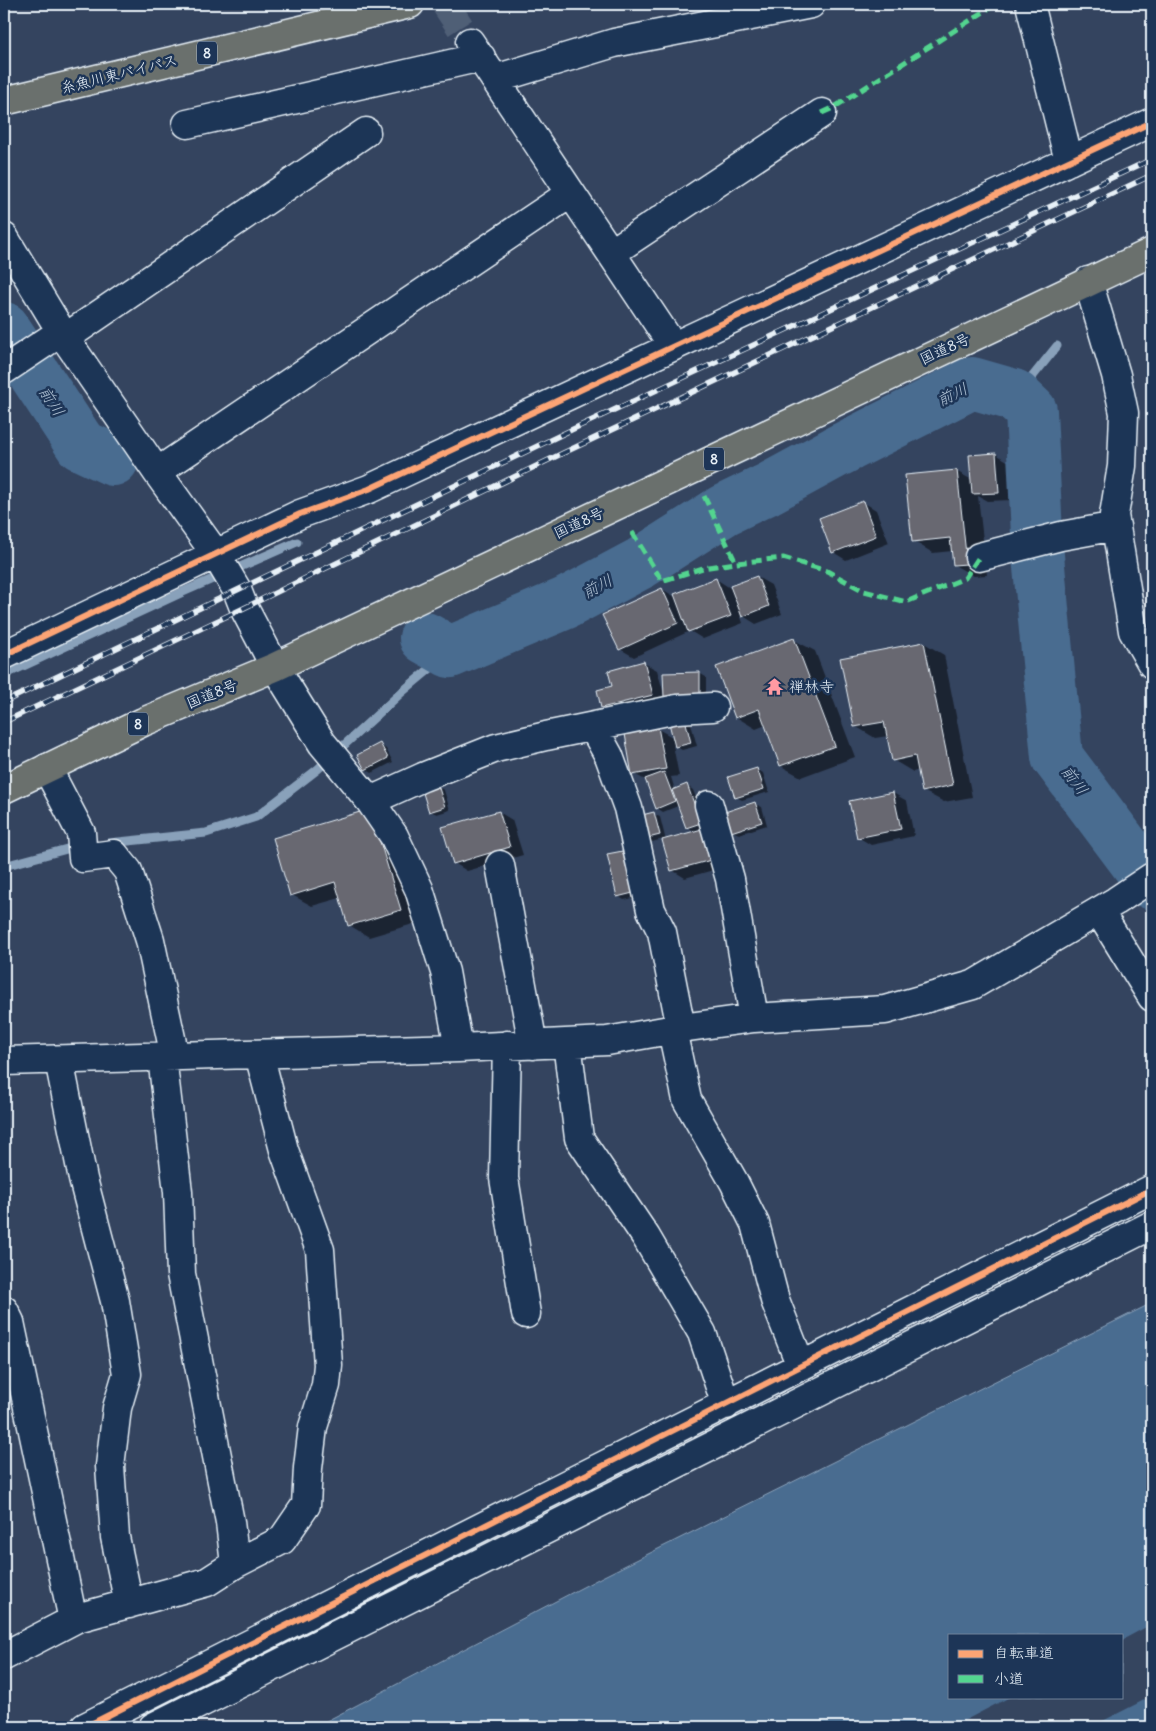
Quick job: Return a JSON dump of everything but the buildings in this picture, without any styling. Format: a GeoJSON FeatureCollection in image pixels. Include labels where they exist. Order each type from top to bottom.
{"type":"FeatureCollection","features":[{"type":"Feature","properties":{"kind":"highway","name":"糸魚川東バイパス"},"geometry":{"type":"LineString","coordinates":[[4,101],[410,4]]}},
{"type":"Feature","properties":{"kind":"highway","name":"国道8号"},"geometry":{"type":"LineString","coordinates":[[4,789],[143,722],[275,667],[1152,252]]}},
{"type":"Feature","properties":{"kind":"street"},"geometry":{"type":"LineString","coordinates":[[187,124],[482,60],[614,43],[811,4]]}},
{"type":"Feature","properties":{"kind":"street"},"geometry":{"type":"LineString","coordinates":[[1030,4],[1069,161]]}},
{"type":"Feature","properties":{"kind":"street"},"geometry":{"type":"LineString","coordinates":[[482,60],[673,346]]}},
{"type":"Feature","properties":{"kind":"street"},"geometry":{"type":"LineString","coordinates":[[611,253],[822,113]]}},
{"type":"Feature","properties":{"kind":"street"},"geometry":{"type":"LineString","coordinates":[[4,656],[215,553],[300,514],[369,489],[1152,122]]}},
{"type":"Feature","properties":{"kind":"street"},"geometry":{"type":"LineString","coordinates":[[4,370],[63,335],[366,132]]}},
{"type":"Feature","properties":{"kind":"street"},"geometry":{"type":"LineString","coordinates":[[157,472],[570,193]]}},
{"type":"Feature","properties":{"kind":"street"},"geometry":{"type":"LineString","coordinates":[[4,237],[63,335],[215,553],[237,590],[244,608],[275,667],[322,743],[370,801],[394,836],[420,889],[445,972],[459,1048]]}},
{"type":"Feature","properties":{"kind":"street"},"geometry":{"type":"LineString","coordinates":[[1088,281],[1116,375],[1124,413],[1122,466],[1114,515],[1133,631],[1152,664]]}},
{"type":"Feature","properties":{"kind":"street"},"geometry":{"type":"LineString","coordinates":[[979,557],[1061,536],[1116,526]]}},
{"type":"Feature","properties":{"kind":"street"},"geometry":{"type":"LineString","coordinates":[[370,801],[423,776],[496,748],[676,709],[713,707]]}},
{"type":"Feature","properties":{"kind":"street"},"geometry":{"type":"LineString","coordinates":[[592,727],[609,756],[628,808],[651,910],[662,932],[687,1100],[734,1182],[755,1224],[776,1300],[801,1366]]}},
{"type":"Feature","properties":{"kind":"street"},"geometry":{"type":"LineString","coordinates":[[47,768],[81,832],[84,858],[114,854],[128,871],[150,940],[168,1057],[178,1192],[181,1274],[230,1522],[235,1564]]}},
{"type":"Feature","properties":{"kind":"street"},"geometry":{"type":"LineString","coordinates":[[709,805],[730,879],[754,1018]]}},
{"type":"Feature","properties":{"kind":"street"},"geometry":{"type":"LineString","coordinates":[[500,865],[520,1045],[504,1178],[526,1314]]}},
{"type":"Feature","properties":{"kind":"street"},"geometry":{"type":"LineString","coordinates":[[4,1062],[459,1048],[607,1041],[754,1018],[885,1010],[973,985],[1107,906],[1152,877]]}},
{"type":"Feature","properties":{"kind":"street"},"geometry":{"type":"LineString","coordinates":[[1107,906],[1152,997]]}},
{"type":"Feature","properties":{"kind":"street"},"geometry":{"type":"LineString","coordinates":[[567,1043],[578,1138],[646,1237],[702,1333],[726,1405]]}},
{"type":"Feature","properties":{"kind":"street"},"geometry":{"type":"LineString","coordinates":[[4,1656],[73,1620],[207,1582],[235,1564],[282,1540],[306,1505],[313,1427],[326,1385],[328,1364],[320,1250],[284,1150],[259,1054]]}},
{"type":"Feature","properties":{"kind":"street"},"geometry":{"type":"LineString","coordinates":[[59,1060],[83,1180],[115,1301],[127,1374],[117,1408],[110,1466],[115,1537],[129,1604]]}},
{"type":"Feature","properties":{"kind":"street"},"geometry":{"type":"LineString","coordinates":[[85,1727],[1152,1189]]}},
{"type":"Feature","properties":{"kind":"street"},"geometry":{"type":"LineString","coordinates":[[153,1727],[1152,1225]]}},
{"type":"Feature","properties":{"kind":"street"},"geometry":{"type":"LineString","coordinates":[[4,1310],[10,1322],[73,1620]]}},
{"type":"Feature","properties":{"kind":"water"},"geometry":{"type":"Polygon","coordinates":[[[1152,1303],[1152,1727],[315,1727],[602,1577],[1152,1303]]]}},
{"type":"Feature","properties":{"kind":"pier"},"geometry":{"type":"Polygon","coordinates":[[[1152,1624],[1152,1696],[1091,1727],[952,1727],[1008,1698],[1124,1698],[1124,1639],[1152,1624]]]}},
{"type":"Feature","properties":{"kind":"waterway","name":"前川"},"geometry":{"type":"LineString","coordinates":[[4,328],[81,445],[113,460]]}},
{"type":"Feature","properties":{"kind":"waterway"},"geometry":{"type":"LineString","coordinates":[[1021,402],[1025,386],[1057,346]]}},
{"type":"Feature","properties":{"kind":"waterway","name":"前川"},"geometry":{"type":"LineString","coordinates":[[425,638],[450,652],[566,603],[641,563],[724,510],[972,383],[1014,395],[1031,411],[1038,556],[1057,757],[1152,884]]}},
{"type":"Feature","properties":{"kind":"waterway"},"geometry":{"type":"LineString","coordinates":[[4,675],[183,592],[297,542]]}},
{"type":"Feature","properties":{"kind":"waterway"},"geometry":{"type":"LineString","coordinates":[[109,843],[206,833],[256,817],[318,769],[402,692],[450,652]]}},
{"type":"Feature","properties":{"kind":"waterway"},"geometry":{"type":"LineString","coordinates":[[4,866],[78,846]]}},
{"type":"Feature","properties":{"kind":"tunnel"},"geometry":{"type":"LineString","coordinates":[[445,4],[470,42]]}},
{"type":"Feature","properties":{"kind":"railway"},"geometry":{"type":"LineString","coordinates":[[4,702],[571,430],[1152,159]]}},
{"type":"Feature","properties":{"kind":"railway"},"geometry":{"type":"LineString","coordinates":[[4,722],[559,455],[1152,175]]}},
{"type":"Feature","properties":{"kind":"marked path"},"geometry":{"type":"LineString","coordinates":[[822,113],[833,108],[996,4]]}},
{"type":"Feature","properties":{"kind":"marked path"},"geometry":{"type":"LineString","coordinates":[[704,496],[736,563],[783,558],[827,571],[864,591],[906,602],[965,578],[979,557]]}},
{"type":"Feature","properties":{"kind":"marked path"},"geometry":{"type":"LineString","coordinates":[[632,532],[662,581],[703,568],[736,563]]}},
{"type":"Feature","properties":{"kind":"cycle path"},"geometry":{"type":"LineString","coordinates":[[4,655],[300,514],[369,489],[1152,122]]}},
{"type":"Feature","properties":{"kind":"cycle path"},"geometry":{"type":"LineString","coordinates":[[85,1727],[1152,1189]]}},
{"type":"Feature","properties":{"kind":"place","name":"禅林寺"},"geometry":{"type":"Point","coordinates":[775,687]}}]}
